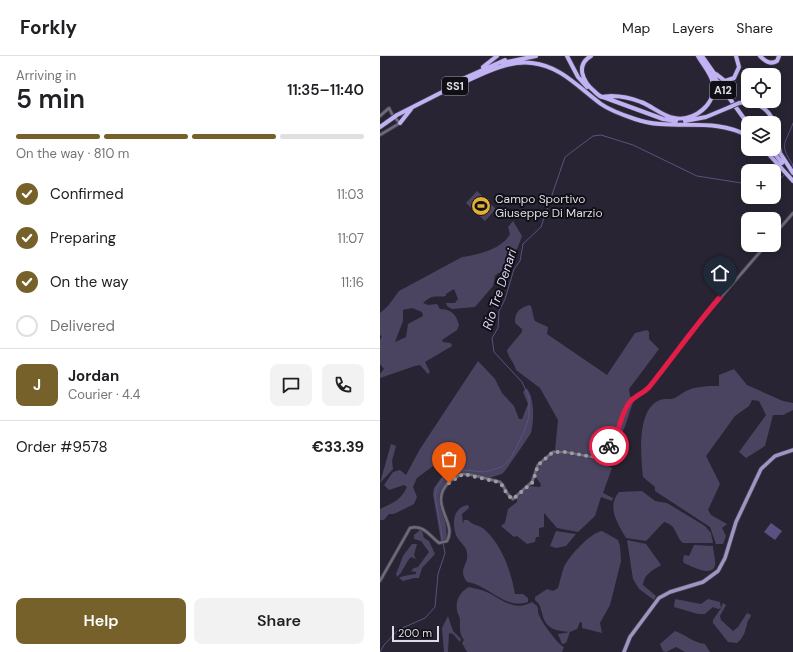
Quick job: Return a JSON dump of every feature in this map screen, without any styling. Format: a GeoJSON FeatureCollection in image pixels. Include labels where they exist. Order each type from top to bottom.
{"type":"FeatureCollection","features":[{"type":"Feature","properties":{"kind":"highway"},"geometry":{"type":"LineString","coordinates":[[465,78],[497,56]]}},
{"type":"Feature","properties":{"kind":"highway","name":"SS1"},"geometry":{"type":"LineString","coordinates":[[380,126],[402,110],[465,78],[497,63],[520,56]]}},
{"type":"Feature","properties":{"kind":"highway","name":"SS1"},"geometry":{"type":"LineString","coordinates":[[380,126],[421,102],[504,63],[536,56]]}},
{"type":"Feature","properties":{"kind":"highway"},"geometry":{"type":"LineString","coordinates":[[566,56],[581,84],[603,105]]}},
{"type":"Feature","properties":{"kind":"highway"},"geometry":{"type":"LineString","coordinates":[[566,56],[583,83],[601,97],[672,121],[704,118],[739,103],[750,102],[761,106],[770,116]]}},
{"type":"Feature","properties":{"kind":"highway"},"geometry":{"type":"LineString","coordinates":[[591,56],[583,64],[582,75],[589,87],[601,97],[615,96],[635,100],[673,118],[684,119],[694,116],[707,105],[714,88],[710,75],[700,56]]}},
{"type":"Feature","properties":{"kind":"highway"},"geometry":{"type":"LineString","coordinates":[[700,56],[720,78],[728,81],[733,79],[738,72],[739,64],[736,56]]}},
{"type":"Feature","properties":{"kind":"highway","name":"A12"},"geometry":{"type":"LineString","coordinates":[[700,56],[744,116]]}},
{"type":"Feature","properties":{"kind":"highway"},"geometry":{"type":"LineString","coordinates":[[762,56],[769,62],[775,62],[779,56]]}},
{"type":"Feature","properties":{"kind":"highway"},"geometry":{"type":"LineString","coordinates":[[460,84],[507,65],[521,62],[536,63],[557,70],[603,105],[618,113],[653,124],[708,125],[729,128],[741,132]]}},
{"type":"Feature","properties":{"kind":"highway"},"geometry":{"type":"LineString","coordinates":[[400,123],[408,112],[421,102]]}},
{"type":"Feature","properties":{"kind":"highway"},"geometry":{"type":"LineString","coordinates":[[771,156],[793,180]]}},
{"type":"Feature","properties":{"kind":"highway"},"geometry":{"type":"LineString","coordinates":[[773,156],[793,180]]}},
{"type":"Feature","properties":{"kind":"highway"},"geometry":{"type":"LineString","coordinates":[[777,156],[793,174]]}},
{"type":"Feature","properties":{"kind":"highway"},"geometry":{"type":"LineString","coordinates":[[781,156],[793,174]]}},
{"type":"Feature","properties":{"kind":"main road"},"geometry":{"type":"LineString","coordinates":[[624,652],[630,637],[659,598],[671,592],[703,582],[719,570],[726,556],[736,522],[761,469],[775,456],[793,450]]}},
{"type":"Feature","properties":{"kind":"street"},"geometry":{"type":"LineString","coordinates":[[380,116],[389,108],[392,114]]}},
{"type":"Feature","properties":{"kind":"street"},"geometry":{"type":"LineString","coordinates":[[380,135],[400,123],[395,118]]}},
{"type":"Feature","properties":{"kind":"street"},"geometry":{"type":"LineString","coordinates":[[781,227],[793,212]]}},
{"type":"Feature","properties":{"kind":"street"},"geometry":{"type":"LineString","coordinates":[[380,581],[410,528],[415,527],[423,529],[441,543],[445,542],[449,537],[450,529],[444,515],[441,498],[444,488],[454,478],[464,474],[499,482],[503,485],[505,493],[513,499],[533,482],[538,465],[553,452],[566,452],[592,457],[603,452],[618,433],[624,412],[630,403],[636,396],[649,388],[697,325],[760,252]]}},
{"type":"Feature","properties":{"kind":"shaded area","name":"Campo Sportivo Giuseppe Di Marzio"},"geometry":{"type":"Polygon","coordinates":[[[477,191],[496,209],[485,221],[466,203],[477,191]]]}},
{"type":"Feature","properties":{"kind":"shaded area"},"geometry":{"type":"Polygon","coordinates":[[[513,221],[522,236],[518,247],[508,267],[495,276],[493,286],[475,307],[452,309],[447,306],[446,303],[455,303],[458,299],[454,289],[446,294],[446,296],[432,297],[423,303],[428,305],[437,304],[440,309],[450,311],[455,315],[459,325],[457,330],[442,340],[443,342],[451,343],[452,346],[425,362],[430,372],[428,374],[420,365],[380,378],[380,374],[384,369],[380,364],[380,340],[382,336],[380,335],[380,313],[388,306],[399,291],[462,257],[482,253],[501,244],[510,234],[508,227],[513,221]],[[412,308],[403,310],[403,321],[395,342],[406,337],[408,324],[423,316],[422,312],[412,308]]]}},
{"type":"Feature","properties":{"kind":"shaded area"},"geometry":{"type":"Polygon","coordinates":[[[529,305],[531,306],[535,321],[548,327],[547,334],[607,375],[635,333],[647,330],[649,332],[649,339],[659,349],[629,389],[630,396],[634,400],[625,427],[615,445],[602,455],[592,456],[555,451],[558,420],[540,388],[516,370],[507,350],[522,332],[522,329],[515,323],[518,311],[529,305]]]}},
{"type":"Feature","properties":{"kind":"shaded area"},"geometry":{"type":"Polygon","coordinates":[[[478,361],[495,379],[502,393],[514,406],[519,419],[522,419],[528,404],[523,392],[526,388],[529,392],[533,409],[531,433],[502,474],[489,478],[464,473],[451,476],[440,497],[447,539],[441,541],[433,494],[434,488],[449,467],[441,460],[417,478],[413,487],[417,497],[414,504],[394,514],[389,514],[384,520],[380,520],[380,509],[393,503],[399,498],[407,487],[404,485],[389,490],[384,485],[393,472],[400,470],[406,475],[420,449],[478,361]]]}},
{"type":"Feature","properties":{"kind":"shaded area"},"geometry":{"type":"Polygon","coordinates":[[[734,369],[747,385],[783,401],[793,403],[793,410],[783,415],[773,415],[765,446],[746,458],[739,452],[766,415],[759,401],[752,400],[749,406],[735,416],[706,456],[720,484],[708,510],[711,515],[727,524],[722,528],[726,536],[723,544],[716,544],[710,527],[655,491],[655,487],[643,477],[641,458],[642,434],[647,413],[652,405],[662,399],[675,398],[694,388],[719,386],[719,375],[734,369]]]}},
{"type":"Feature","properties":{"kind":"shaded area"},"geometry":{"type":"Polygon","coordinates":[[[391,444],[396,446],[392,461],[393,469],[380,483],[391,444]]]}},
{"type":"Feature","properties":{"kind":"shaded area"},"geometry":{"type":"Polygon","coordinates":[[[556,452],[593,459],[612,468],[603,493],[613,498],[612,501],[601,497],[595,516],[578,532],[557,528],[544,513],[544,527],[539,528],[539,537],[536,537],[535,542],[527,544],[517,536],[514,537],[501,526],[505,523],[508,509],[517,502],[517,496],[529,486],[540,487],[541,485],[536,477],[537,469],[545,459],[556,452]]]}},
{"type":"Feature","properties":{"kind":"shaded area"},"geometry":{"type":"Polygon","coordinates":[[[642,491],[655,501],[667,503],[705,526],[711,533],[713,543],[683,543],[674,528],[668,523],[664,522],[646,541],[626,538],[617,521],[613,509],[615,498],[619,492],[642,491]]]}},
{"type":"Feature","properties":{"kind":"shaded area"},"geometry":{"type":"Polygon","coordinates":[[[468,505],[469,508],[462,514],[463,524],[464,520],[468,520],[484,529],[490,535],[505,559],[515,594],[523,594],[528,598],[528,602],[519,604],[511,603],[475,584],[467,582],[464,578],[463,570],[467,553],[456,535],[454,521],[459,509],[468,505]]]}},
{"type":"Feature","properties":{"kind":"shaded area"},"geometry":{"type":"Polygon","coordinates":[[[771,523],[782,531],[775,540],[764,532],[771,523]]]}},
{"type":"Feature","properties":{"kind":"shaded area"},"geometry":{"type":"Polygon","coordinates":[[[420,530],[422,531],[424,538],[429,541],[435,554],[422,568],[419,578],[403,581],[399,578],[416,574],[416,572],[411,571],[418,567],[429,552],[421,541],[414,539],[414,535],[420,530]]]}},
{"type":"Feature","properties":{"kind":"shaded area"},"geometry":{"type":"Polygon","coordinates":[[[556,531],[576,534],[566,546],[556,548],[550,546],[556,531]]]}},
{"type":"Feature","properties":{"kind":"shaded area"},"geometry":{"type":"Polygon","coordinates":[[[602,531],[618,540],[621,561],[610,605],[600,623],[602,633],[582,628],[582,623],[580,622],[577,629],[570,632],[556,630],[548,626],[543,618],[540,606],[535,600],[535,597],[547,589],[553,591],[558,588],[562,572],[570,557],[586,540],[602,531]]]}},
{"type":"Feature","properties":{"kind":"shaded area"},"geometry":{"type":"Polygon","coordinates":[[[627,540],[646,544],[661,565],[649,573],[645,578],[643,585],[656,596],[654,600],[639,589],[633,579],[627,540]]]}},
{"type":"Feature","properties":{"kind":"shaded area"},"geometry":{"type":"Polygon","coordinates":[[[412,544],[417,544],[414,555],[416,559],[411,557],[397,577],[396,574],[403,556],[412,544]]]}},
{"type":"Feature","properties":{"kind":"shaded area"},"geometry":{"type":"Polygon","coordinates":[[[694,545],[713,546],[715,565],[713,569],[710,571],[701,570],[684,563],[684,555],[689,556],[694,545]]]}},
{"type":"Feature","properties":{"kind":"shaded area"},"geometry":{"type":"Polygon","coordinates":[[[469,587],[491,594],[516,606],[526,605],[532,602],[537,606],[538,614],[546,627],[564,647],[562,652],[467,652],[462,643],[464,640],[462,638],[460,628],[457,603],[459,596],[469,587]]]}},
{"type":"Feature","properties":{"kind":"shaded area"},"geometry":{"type":"Polygon","coordinates":[[[675,599],[701,604],[708,599],[720,602],[721,608],[718,609],[713,607],[705,614],[698,614],[674,607],[675,599]]]}},
{"type":"Feature","properties":{"kind":"shaded area"},"geometry":{"type":"Polygon","coordinates":[[[723,603],[726,605],[720,616],[721,620],[733,631],[738,627],[747,613],[751,615],[747,622],[744,634],[737,643],[728,642],[713,623],[713,620],[723,603]]]}},
{"type":"Feature","properties":{"kind":"shaded area"},"geometry":{"type":"Polygon","coordinates":[[[448,616],[453,631],[461,639],[460,642],[453,634],[449,633],[448,652],[444,652],[442,628],[448,616]]]}},
{"type":"Feature","properties":{"kind":"shaded area"},"geometry":{"type":"Polygon","coordinates":[[[675,631],[697,642],[705,644],[710,652],[685,652],[676,647],[666,652],[663,651],[660,644],[675,631]]]}},
{"type":"Feature","properties":{"kind":"shaded area"},"geometry":{"type":"Polygon","coordinates":[[[570,632],[566,643],[562,644],[558,634],[570,632]]]}},
{"type":"Feature","properties":{"kind":"waterway","name":"Rio Tre Denari"},"geometry":{"type":"LineString","coordinates":[[792,167],[793,165],[788,158],[785,144],[793,123]]}},
{"type":"Feature","properties":{"kind":"waterway","name":"Rio Tre Denari"},"geometry":{"type":"LineString","coordinates":[[380,652],[384,645],[398,630],[425,618],[435,607],[438,574],[445,553],[435,496],[437,488],[446,474],[454,469],[484,472],[502,467],[511,458],[524,432],[529,417],[529,397],[522,382],[494,352],[492,338],[498,328],[499,311],[505,299],[514,269],[520,261],[523,244],[541,227],[565,157],[593,136],[601,135],[633,145],[697,176],[741,183]]}},
{"type":"Feature","properties":{"kind":"waterway","name":"Rio Tre Denari"},"geometry":{"type":"LineString","coordinates":[[781,178],[784,175]]}},
{"type":"Feature","properties":{"kind":"way so far"},"geometry":{"type":"LineString","coordinates":[[449,483],[454,478],[463,474],[500,482],[505,493],[513,499],[524,487],[533,482],[538,465],[553,452],[566,452],[592,457],[602,453],[609,446]]}},
{"type":"Feature","properties":{"kind":"place","name":"Campo Sportivo Giuseppe Di Marzio"},"geometry":{"type":"Point","coordinates":[481,206]}},
{"type":"Feature","properties":{"kind":"route"},"geometry":{"type":"LineString","coordinates":[[609,446],[619,431],[626,407],[636,396],[649,388],[720,297]]}}]}
